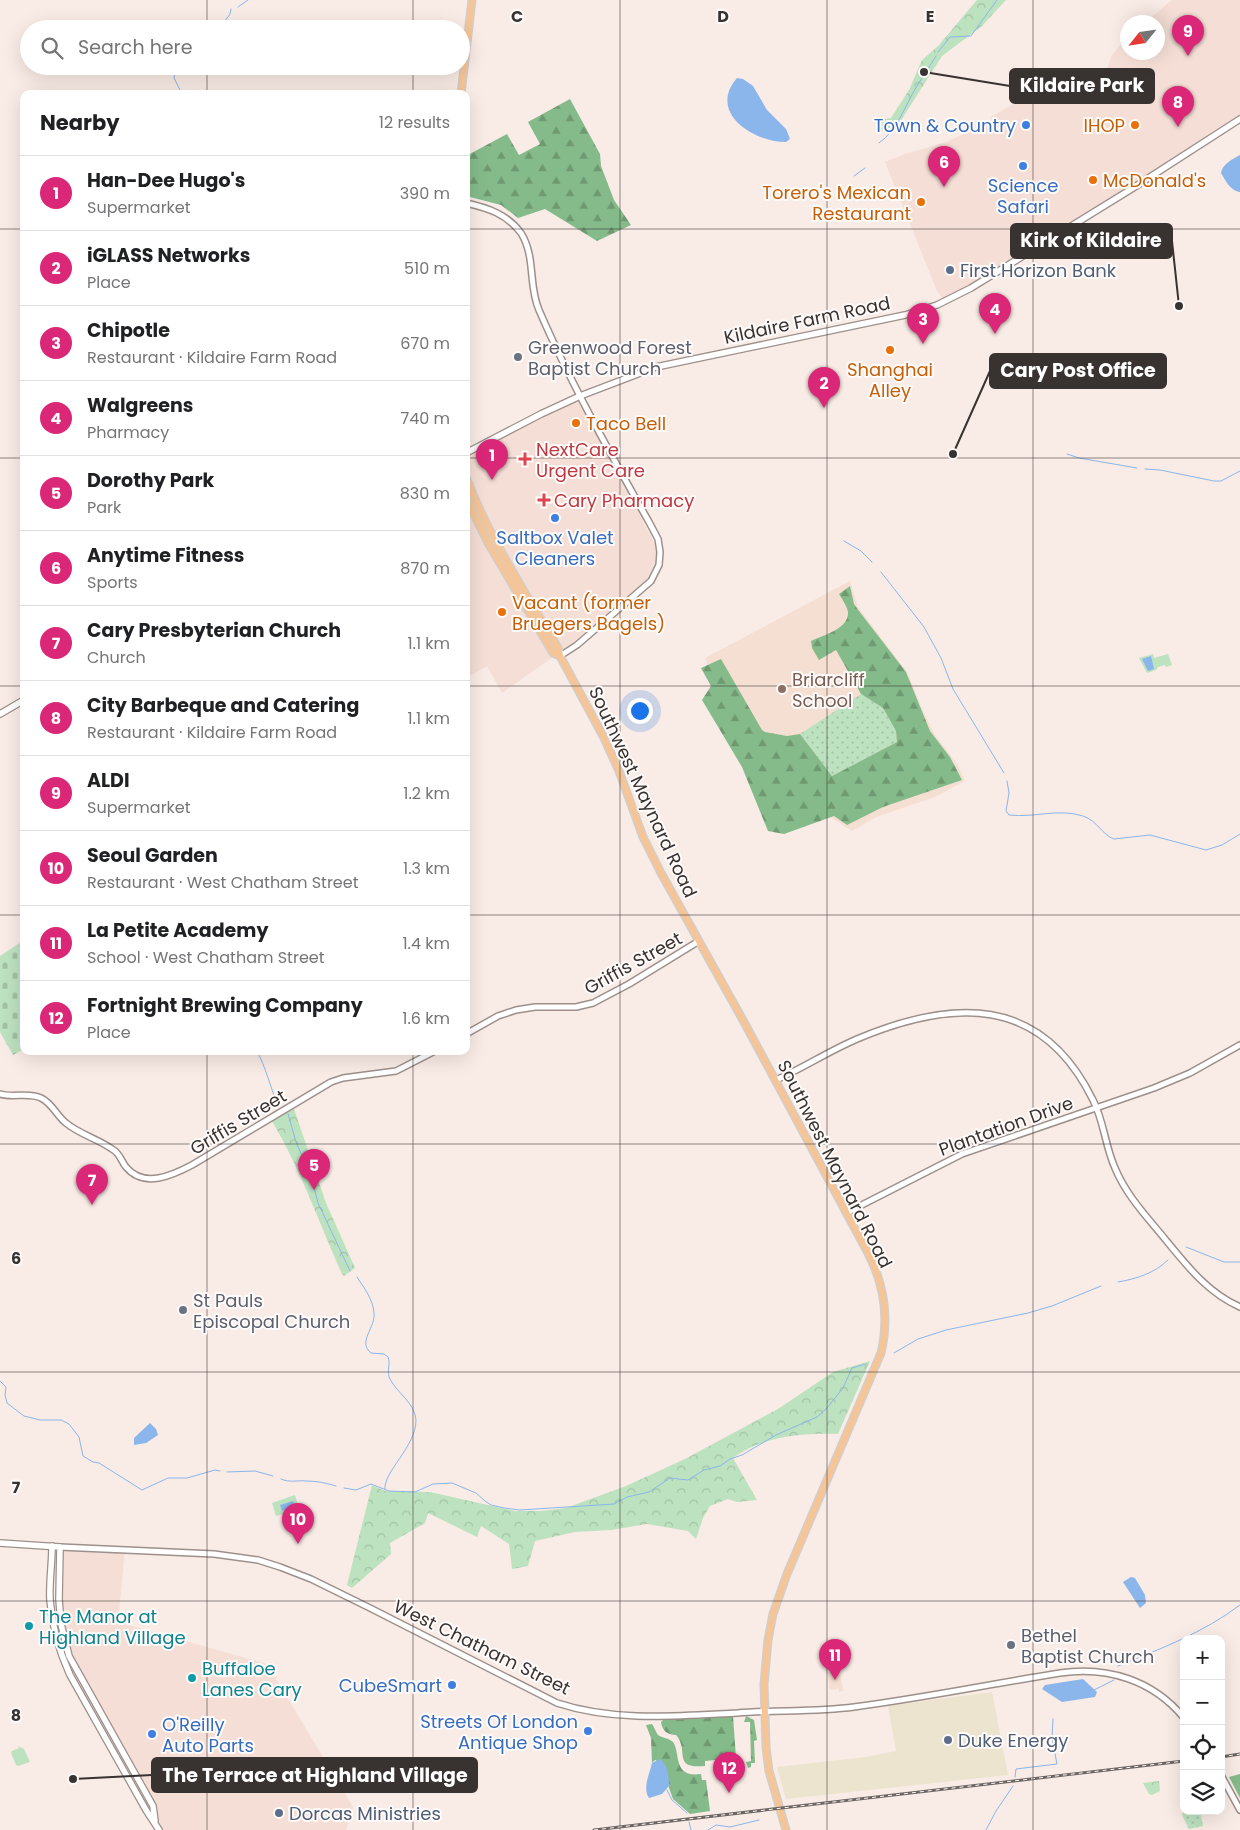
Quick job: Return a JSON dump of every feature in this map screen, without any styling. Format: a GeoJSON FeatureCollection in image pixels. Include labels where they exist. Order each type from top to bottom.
{"type":"FeatureCollection","features":[{"type":"Feature","properties":{"kind":"main road"},"geometry":{"type":"LineString","coordinates":[[470,20],[472,0]]}},
{"type":"Feature","properties":{"kind":"main road"},"geometry":{"type":"LineString","coordinates":[[461,90],[463,75]]}},
{"type":"Feature","properties":{"kind":"main road","name":"Kildaire Farm Road"},"geometry":{"type":"LineString","coordinates":[[470,451],[580,396],[662,365],[905,315],[937,305],[988,278],[1240,119]]}},
{"type":"Feature","properties":{"kind":"main road","name":"Southwest Maynard Road"},"geometry":{"type":"LineString","coordinates":[[470,487],[479,509],[558,648],[560,656],[607,745],[619,771],[643,837],[776,1080],[875,1268],[882,1293],[885,1315],[884,1339],[881,1353],[773,1614],[764,1666],[765,1738],[769,1771],[786,1830]]}},
{"type":"Feature","properties":{"kind":"main road","name":"Southwest Maynard Road"},"geometry":{"type":"LineString","coordinates":[[470,506],[488,543],[552,652],[560,656]]}},
{"type":"Feature","properties":{"kind":"main road"},"geometry":{"type":"LineString","coordinates":[[488,543],[493,545],[506,566],[516,576]]}},
{"type":"Feature","properties":{"kind":"main road"},"geometry":{"type":"LineString","coordinates":[[0,714],[20,702]]}},
{"type":"Feature","properties":{"kind":"main road","name":"West Chatham Street"},"geometry":{"type":"LineString","coordinates":[[0,1543],[60,1547]]}},
{"type":"Feature","properties":{"kind":"main road"},"geometry":{"type":"LineString","coordinates":[[52,1546],[50,1599],[61,1654],[79,1691],[159,1830]]}},
{"type":"Feature","properties":{"kind":"main road"},"geometry":{"type":"LineString","coordinates":[[60,1547],[59,1600],[61,1624],[69,1656],[153,1806],[155,1821]]}},
{"type":"Feature","properties":{"kind":"street"},"geometry":{"type":"LineString","coordinates":[[470,204],[501,214],[512,222],[522,235],[530,256],[538,307],[559,356],[657,538],[660,558],[655,574],[647,586],[577,645],[560,656]]}},
{"type":"Feature","properties":{"kind":"street","name":"Griffis Street"},"geometry":{"type":"LineString","coordinates":[[470,1032],[510,1011],[535,1007],[576,1008],[593,1003],[629,984],[699,941]]}},
{"type":"Feature","properties":{"kind":"street"},"geometry":{"type":"LineString","coordinates":[[776,1080],[850,1042],[921,1018],[975,1012],[992,1014],[1018,1022],[1046,1040],[1077,1072],[1096,1107],[1115,1168],[1125,1188],[1137,1205],[1201,1281],[1226,1300],[1240,1307]]}},
{"type":"Feature","properties":{"kind":"street","name":"Plantation Drive"},"geometry":{"type":"LineString","coordinates":[[846,1213],[962,1154],[1147,1090],[1190,1073],[1240,1045]]}},
{"type":"Feature","properties":{"kind":"street","name":"Griffis Street"},"geometry":{"type":"LineString","coordinates":[[0,1094],[40,1098],[65,1123],[116,1151],[126,1167],[135,1175],[148,1178],[164,1178],[174,1175],[331,1082],[343,1078],[396,1071],[427,1055]]}},
{"type":"Feature","properties":{"kind":"street","name":"West Chatham Street"},"geometry":{"type":"LineString","coordinates":[[60,1547],[214,1554],[258,1560],[280,1566],[370,1608],[557,1703],[578,1710],[604,1714],[628,1716],[703,1715],[855,1707],[1043,1675],[1087,1670],[1120,1676],[1142,1684],[1163,1698],[1180,1714]]}},
{"type":"Feature","properties":{"kind":"street"},"geometry":{"type":"LineString","coordinates":[[1225,1782],[1240,1810]]}},
{"type":"Feature","properties":{"kind":"shaded area"},"geometry":{"type":"Polygon","coordinates":[[[1172,0],[1240,0],[1240,119],[945,302],[937,291],[885,162],[946,142],[977,128],[992,120],[991,117],[1038,90],[1061,86],[1099,90],[1112,55],[1120,45],[1120,60],[1165,60],[1165,15],[1154,15],[1172,0]]]}},
{"type":"Feature","properties":{"kind":"shaded area"},"geometry":{"type":"Polygon","coordinates":[[[580,396],[635,498],[656,551],[655,562],[648,578],[641,585],[570,645],[502,693],[487,666],[470,676],[470,451],[580,396]]]}},
{"type":"Feature","properties":{"kind":"shaded area"},"geometry":{"type":"Polygon","coordinates":[[[850,581],[858,607],[907,672],[935,735],[957,764],[965,781],[935,797],[876,817],[852,831],[751,766],[705,658],[850,581]]]}},
{"type":"Feature","properties":{"kind":"shaded area"},"geometry":{"type":"Polygon","coordinates":[[[60,1547],[125,1549],[118,1622],[267,1664],[353,1807],[346,1830],[159,1830],[153,1806],[69,1656],[61,1624],[60,1547]]]}},
{"type":"Feature","properties":{"kind":"shaded area"},"geometry":{"type":"Polygon","coordinates":[[[840,1670],[843,1691],[839,1692],[839,1689],[830,1690],[827,1672],[840,1670]]]}},
{"type":"Feature","properties":{"kind":"shaded area","name":"Duke Energy"},"geometry":{"type":"Polygon","coordinates":[[[992,1692],[1008,1775],[786,1799],[777,1767],[866,1757],[896,1751],[888,1706],[992,1692]]]}},
{"type":"Feature","properties":{"kind":"green space"},"geometry":{"type":"Polygon","coordinates":[[[977,0],[1006,0],[982,26],[942,56],[898,125],[878,132],[875,121],[891,118],[909,90],[922,60],[938,46],[977,0]]]}},
{"type":"Feature","properties":{"kind":"green space"},"geometry":{"type":"Polygon","coordinates":[[[570,99],[600,154],[601,166],[614,200],[631,225],[597,241],[545,209],[518,218],[501,205],[470,197],[470,154],[507,134],[519,155],[540,144],[528,122],[570,99]]]}},
{"type":"Feature","properties":{"kind":"green space"},"geometry":{"type":"Polygon","coordinates":[[[850,586],[854,604],[906,672],[930,731],[950,757],[962,780],[883,807],[847,825],[834,816],[784,834],[768,831],[742,767],[702,700],[711,686],[701,668],[721,659],[762,730],[787,736],[800,734],[832,776],[897,742],[896,731],[883,708],[861,694],[836,650],[819,660],[812,648],[811,641],[834,631],[844,623],[848,612],[839,594],[850,586]]]}},
{"type":"Feature","properties":{"kind":"green space"},"geometry":{"type":"Polygon","coordinates":[[[1153,654],[1154,658],[1168,654],[1172,665],[1158,667],[1156,670],[1147,673],[1139,658],[1153,654]]]}},
{"type":"Feature","properties":{"kind":"green space"},"geometry":{"type":"Polygon","coordinates":[[[861,694],[883,708],[896,731],[897,742],[832,776],[800,734],[861,694]]]}},
{"type":"Feature","properties":{"kind":"green space"},"geometry":{"type":"Polygon","coordinates":[[[20,943],[20,1051],[13,1055],[0,1032],[0,956],[20,943]]]}},
{"type":"Feature","properties":{"kind":"green space"},"geometry":{"type":"Polygon","coordinates":[[[292,1108],[294,1109],[326,1203],[355,1268],[344,1276],[301,1177],[272,1121],[292,1108]]]}},
{"type":"Feature","properties":{"kind":"green space"},"geometry":{"type":"Polygon","coordinates":[[[870,1361],[838,1434],[784,1437],[758,1444],[733,1458],[757,1500],[737,1502],[728,1499],[710,1506],[703,1518],[696,1539],[688,1531],[647,1524],[611,1530],[575,1532],[535,1541],[528,1566],[512,1569],[509,1544],[481,1526],[477,1537],[428,1513],[425,1523],[390,1543],[391,1554],[352,1588],[347,1585],[372,1485],[385,1491],[430,1492],[515,1511],[541,1511],[566,1508],[626,1486],[685,1459],[778,1409],[833,1372],[870,1361]]]}},
{"type":"Feature","properties":{"kind":"green space"},"geometry":{"type":"Polygon","coordinates":[[[295,1495],[299,1509],[276,1516],[272,1503],[295,1495]]]}},
{"type":"Feature","properties":{"kind":"green space"},"geometry":{"type":"Polygon","coordinates":[[[733,1716],[736,1758],[705,1761],[705,1766],[688,1765],[685,1762],[680,1741],[676,1735],[664,1730],[661,1722],[664,1719],[733,1716]]]}},
{"type":"Feature","properties":{"kind":"green space"},"geometry":{"type":"Polygon","coordinates":[[[746,1716],[754,1720],[757,1740],[754,1741],[755,1763],[751,1763],[751,1767],[748,1768],[746,1762],[751,1761],[750,1722],[744,1722],[746,1716]]]}},
{"type":"Feature","properties":{"kind":"green space"},"geometry":{"type":"Polygon","coordinates":[[[652,1724],[658,1735],[673,1742],[682,1769],[692,1774],[701,1774],[702,1780],[706,1780],[710,1811],[690,1814],[673,1799],[665,1765],[655,1760],[652,1763],[651,1738],[646,1725],[652,1724]]]}},
{"type":"Feature","properties":{"kind":"green space"},"geometry":{"type":"Polygon","coordinates":[[[18,1746],[24,1749],[30,1762],[18,1766],[11,1753],[19,1748],[18,1746]]]}},
{"type":"Feature","properties":{"kind":"green space"},"geometry":{"type":"Polygon","coordinates":[[[1240,1774],[1240,1798],[1229,1777],[1240,1774]]]}},
{"type":"Feature","properties":{"kind":"green space"},"geometry":{"type":"Polygon","coordinates":[[[1159,1781],[1160,1791],[1152,1795],[1149,1794],[1143,1783],[1159,1781]]]}},
{"type":"Feature","properties":{"kind":"green space"},"geometry":{"type":"Polygon","coordinates":[[[1182,1815],[1201,1815],[1203,1826],[1189,1829],[1182,1815]]]}},
{"type":"Feature","properties":{"kind":"water"},"geometry":{"type":"Polygon","coordinates":[[[737,78],[743,79],[753,86],[767,110],[786,129],[790,139],[786,142],[773,141],[749,131],[738,123],[731,114],[728,103],[729,91],[737,78]]]}},
{"type":"Feature","properties":{"kind":"water"},"geometry":{"type":"Polygon","coordinates":[[[1240,155],[1239,192],[1230,187],[1221,173],[1226,164],[1240,155]]]}},
{"type":"Feature","properties":{"kind":"water"},"geometry":{"type":"Polygon","coordinates":[[[1151,656],[1154,669],[1148,671],[1142,659],[1151,656]]]}},
{"type":"Feature","properties":{"kind":"water"},"geometry":{"type":"Polygon","coordinates":[[[150,1423],[156,1429],[158,1435],[146,1443],[134,1445],[134,1438],[150,1423]]]}},
{"type":"Feature","properties":{"kind":"water"},"geometry":{"type":"Polygon","coordinates":[[[293,1501],[295,1507],[282,1511],[280,1505],[293,1501]]]}},
{"type":"Feature","properties":{"kind":"water"},"geometry":{"type":"Polygon","coordinates":[[[1131,1577],[1135,1578],[1145,1595],[1146,1603],[1140,1608],[1123,1582],[1131,1577]]]}},
{"type":"Feature","properties":{"kind":"water"},"geometry":{"type":"Polygon","coordinates":[[[1083,1679],[1097,1692],[1095,1697],[1062,1702],[1042,1689],[1045,1685],[1083,1679]]]}},
{"type":"Feature","properties":{"kind":"water"},"geometry":{"type":"Polygon","coordinates":[[[660,1759],[666,1768],[669,1786],[662,1794],[649,1798],[646,1790],[648,1776],[652,1763],[660,1759]]]}},
{"type":"Feature","properties":{"kind":"waterway"},"geometry":{"type":"LineString","coordinates":[[238,7],[248,0]]}},
{"type":"Feature","properties":{"kind":"waterway"},"geometry":{"type":"LineString","coordinates":[[938,52],[950,37],[971,36],[997,0]]}},
{"type":"Feature","properties":{"kind":"waterway"},"geometry":{"type":"LineString","coordinates":[[226,20],[231,9]]}},
{"type":"Feature","properties":{"kind":"waterway"},"geometry":{"type":"LineString","coordinates":[[879,143],[886,138],[896,124],[936,56]]}},
{"type":"Feature","properties":{"kind":"waterway"},"geometry":{"type":"LineString","coordinates":[[175,75],[174,78],[180,90]]}},
{"type":"Feature","properties":{"kind":"waterway"},"geometry":{"type":"LineString","coordinates":[[854,176],[865,168]]}},
{"type":"Feature","properties":{"kind":"waterway"},"geometry":{"type":"LineString","coordinates":[[1067,454],[1079,458],[1137,468]]}},
{"type":"Feature","properties":{"kind":"waterway"},"geometry":{"type":"LineString","coordinates":[[1145,469],[1160,470],[1214,481],[1221,481],[1240,471]]}},
{"type":"Feature","properties":{"kind":"waterway"},"geometry":{"type":"LineString","coordinates":[[844,541],[861,551],[872,562]]}},
{"type":"Feature","properties":{"kind":"waterway"},"geometry":{"type":"LineString","coordinates":[[881,572],[924,627],[941,658],[953,689],[1004,773]]}},
{"type":"Feature","properties":{"kind":"waterway"},"geometry":{"type":"LineString","coordinates":[[1007,781],[1009,793],[1006,811],[1009,815],[1065,813],[1083,816],[1114,839],[1150,835],[1206,850],[1222,845],[1240,834]]}},
{"type":"Feature","properties":{"kind":"waterway"},"geometry":{"type":"LineString","coordinates":[[259,1055],[277,1103]]}},
{"type":"Feature","properties":{"kind":"waterway"},"geometry":{"type":"LineString","coordinates":[[288,1114],[296,1142],[311,1176],[318,1203],[350,1271]]}},
{"type":"Feature","properties":{"kind":"waterway"},"geometry":{"type":"LineString","coordinates":[[1186,1247],[1224,1262],[1240,1262]]}},
{"type":"Feature","properties":{"kind":"waterway"},"geometry":{"type":"LineString","coordinates":[[1118,1282],[1145,1275],[1168,1260]]}},
{"type":"Feature","properties":{"kind":"waterway"},"geometry":{"type":"LineString","coordinates":[[357,1277],[370,1298],[374,1313],[366,1339],[367,1349],[371,1353],[384,1354],[388,1357],[388,1374],[390,1379],[409,1403],[416,1420],[411,1440],[389,1475],[385,1489]]}},
{"type":"Feature","properties":{"kind":"waterway"},"geometry":{"type":"LineString","coordinates":[[894,1353],[918,1339],[946,1330],[1028,1313],[1052,1306],[1101,1286]]}},
{"type":"Feature","properties":{"kind":"waterway"},"geometry":{"type":"LineString","coordinates":[[344,1488],[356,1490],[371,1484],[389,1491],[415,1492],[433,1484],[452,1483],[476,1493],[491,1505],[520,1510],[614,1504],[627,1497],[649,1492],[670,1478],[688,1480],[704,1470],[720,1466],[776,1435],[817,1417],[843,1388],[852,1368],[866,1364]]}},
{"type":"Feature","properties":{"kind":"waterway"},"geometry":{"type":"LineString","coordinates":[[0,1381],[6,1387],[7,1403],[24,1416],[40,1420],[61,1420],[69,1424],[79,1437],[83,1456],[99,1463],[142,1490],[168,1478],[187,1478],[215,1470],[220,1471]]}},
{"type":"Feature","properties":{"kind":"waterway"},"geometry":{"type":"LineString","coordinates":[[227,1472],[255,1471],[273,1476]]}},
{"type":"Feature","properties":{"kind":"waterway"},"geometry":{"type":"LineString","coordinates":[[281,1479],[318,1482],[336,1486]]}},
{"type":"Feature","properties":{"kind":"waterway"},"geometry":{"type":"LineString","coordinates":[[1118,1666],[1196,1632],[1240,1605]]}},
{"type":"Feature","properties":{"kind":"waterway"},"geometry":{"type":"LineString","coordinates":[[1094,1690],[1114,1680]]}},
{"type":"Feature","properties":{"kind":"waterway"},"geometry":{"type":"LineString","coordinates":[[1015,1777],[1016,1769],[1057,1764],[1052,1738],[1053,1719]]}},
{"type":"Feature","properties":{"kind":"waterway"},"geometry":{"type":"LineString","coordinates":[[986,1830],[1013,1786]]}},
{"type":"Feature","properties":{"kind":"waterway"},"geometry":{"type":"LineString","coordinates":[[667,1790],[672,1800],[687,1813]]}},
{"type":"Feature","properties":{"kind":"waterway"},"geometry":{"type":"LineString","coordinates":[[708,1830],[716,1825],[730,1827],[759,1820]]}},
{"type":"Feature","properties":{"kind":"waterway"},"geometry":{"type":"LineString","coordinates":[[689,1822],[691,1830]]}},
{"type":"Feature","properties":{"kind":"railway"},"geometry":{"type":"LineString","coordinates":[[1225,1756],[1240,1754]]}},
{"type":"Feature","properties":{"kind":"railway"},"geometry":{"type":"LineString","coordinates":[[594,1830],[1180,1761]]}},
{"type":"Feature","properties":{"kind":"place","name":"ALDI"},"geometry":{"type":"Point","coordinates":[1188,56]}},
{"type":"Feature","properties":{"kind":"place","name":"Kildaire Park"},"geometry":{"type":"Point","coordinates":[924,72]}},
{"type":"Feature","properties":{"kind":"place","name":"Town & Country"},"geometry":{"type":"Point","coordinates":[1026,125]}},
{"type":"Feature","properties":{"kind":"place","name":"IHOP"},"geometry":{"type":"Point","coordinates":[1135,125]}},
{"type":"Feature","properties":{"kind":"place","name":"City Barbeque and Catering"},"geometry":{"type":"Point","coordinates":[1178,127]}},
{"type":"Feature","properties":{"kind":"place","name":"Science Safari"},"geometry":{"type":"Point","coordinates":[1023,166]}},
{"type":"Feature","properties":{"kind":"place","name":"McDonald's"},"geometry":{"type":"Point","coordinates":[1093,180]}},
{"type":"Feature","properties":{"kind":"place","name":"Anytime Fitness"},"geometry":{"type":"Point","coordinates":[944,187]}},
{"type":"Feature","properties":{"kind":"place","name":"Torero's Mexican Restaurant"},"geometry":{"type":"Point","coordinates":[921,202]}},
{"type":"Feature","properties":{"kind":"place","name":"First Horizon Bank"},"geometry":{"type":"Point","coordinates":[950,270]}},
{"type":"Feature","properties":{"kind":"place","name":"Kirk of Kildaire"},"geometry":{"type":"Point","coordinates":[1179,306]}},
{"type":"Feature","properties":{"kind":"place","name":"Walgreens"},"geometry":{"type":"Point","coordinates":[995,334]}},
{"type":"Feature","properties":{"kind":"place","name":"Chipotle"},"geometry":{"type":"Point","coordinates":[923,344]}},
{"type":"Feature","properties":{"kind":"place","name":"Shanghai Alley"},"geometry":{"type":"Point","coordinates":[890,350]}},
{"type":"Feature","properties":{"kind":"place","name":"Greenwood Forest Baptist Church"},"geometry":{"type":"Point","coordinates":[518,357]}},
{"type":"Feature","properties":{"kind":"place","name":"iGLASS Networks"},"geometry":{"type":"Point","coordinates":[824,408]}},
{"type":"Feature","properties":{"kind":"place","name":"Taco Bell"},"geometry":{"type":"Point","coordinates":[576,423]}},
{"type":"Feature","properties":{"kind":"place","name":"Cary Post Office"},"geometry":{"type":"Point","coordinates":[953,454]}},
{"type":"Feature","properties":{"kind":"place","name":"NextCare Urgent Care"},"geometry":{"type":"Point","coordinates":[525,459]}},
{"type":"Feature","properties":{"kind":"place","name":"Han-Dee Hugo's"},"geometry":{"type":"Point","coordinates":[492,480]}},
{"type":"Feature","properties":{"kind":"place","name":"Cary Pharmacy"},"geometry":{"type":"Point","coordinates":[544,500]}},
{"type":"Feature","properties":{"kind":"place","name":"Saltbox Valet Cleaners"},"geometry":{"type":"Point","coordinates":[555,518]}},
{"type":"Feature","properties":{"kind":"place","name":"Vacant (former Bruegers Bagels)"},"geometry":{"type":"Point","coordinates":[502,612]}},
{"type":"Feature","properties":{"kind":"place","name":"Briarcliff School"},"geometry":{"type":"Point","coordinates":[782,689]}},
{"type":"Feature","properties":{"kind":"place","name":"Dorothy Park"},"geometry":{"type":"Point","coordinates":[314,1190]}},
{"type":"Feature","properties":{"kind":"place","name":"Cary Presbyterian Church"},"geometry":{"type":"Point","coordinates":[92,1205]}},
{"type":"Feature","properties":{"kind":"place","name":"St Pauls Episcopal Church"},"geometry":{"type":"Point","coordinates":[183,1310]}},
{"type":"Feature","properties":{"kind":"place","name":"Seoul Garden"},"geometry":{"type":"Point","coordinates":[298,1544]}},
{"type":"Feature","properties":{"kind":"place","name":"The Manor at Highland Village"},"geometry":{"type":"Point","coordinates":[29,1626]}},
{"type":"Feature","properties":{"kind":"place","name":"Bethel Baptist Church"},"geometry":{"type":"Point","coordinates":[1011,1645]}},
{"type":"Feature","properties":{"kind":"place","name":"Buffaloe Lanes Cary"},"geometry":{"type":"Point","coordinates":[192,1678]}},
{"type":"Feature","properties":{"kind":"place","name":"La Petite Academy"},"geometry":{"type":"Point","coordinates":[835,1680]}},
{"type":"Feature","properties":{"kind":"place","name":"CubeSmart"},"geometry":{"type":"Point","coordinates":[452,1685]}},
{"type":"Feature","properties":{"kind":"place","name":"Streets Of London Antique Shop"},"geometry":{"type":"Point","coordinates":[588,1731]}},
{"type":"Feature","properties":{"kind":"place","name":"O'Reilly Auto Parts"},"geometry":{"type":"Point","coordinates":[152,1734]}},
{"type":"Feature","properties":{"kind":"place","name":"Duke Energy"},"geometry":{"type":"Point","coordinates":[948,1740]}},
{"type":"Feature","properties":{"kind":"place","name":"The Terrace at Highland Village"},"geometry":{"type":"Point","coordinates":[73,1779]}},
{"type":"Feature","properties":{"kind":"place","name":"Fortnight Brewing Company"},"geometry":{"type":"Point","coordinates":[729,1793]}},
{"type":"Feature","properties":{"kind":"place","name":"Dorcas Ministries"},"geometry":{"type":"Point","coordinates":[279,1813]}}]}
